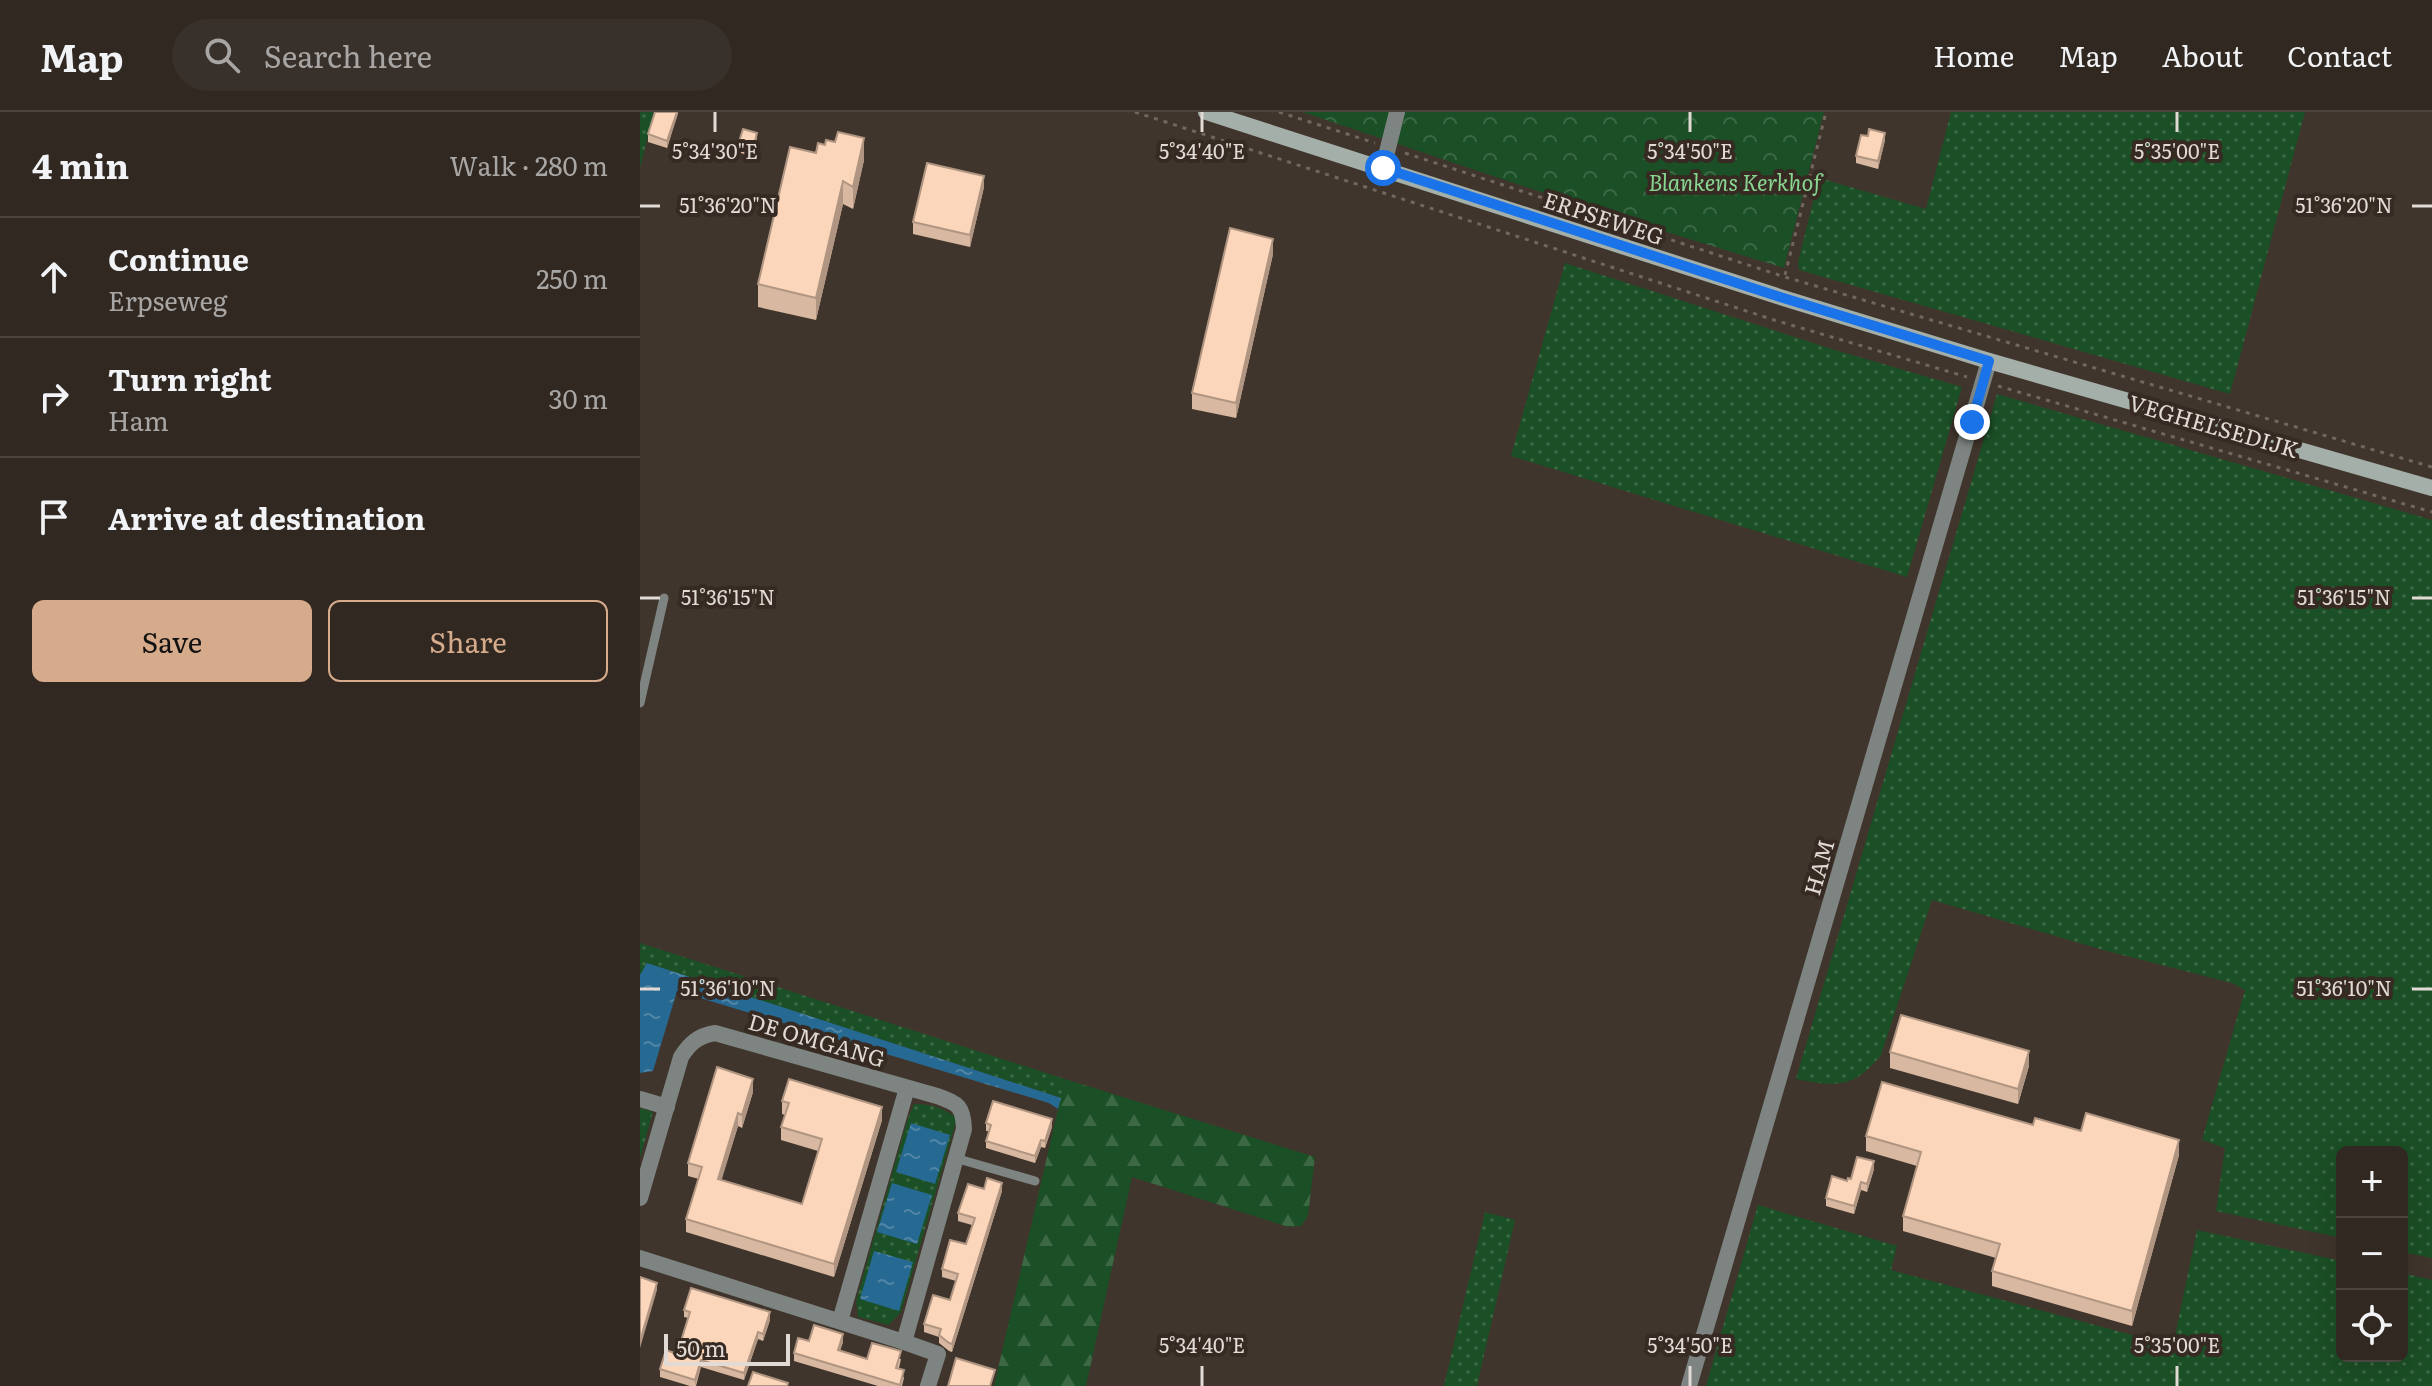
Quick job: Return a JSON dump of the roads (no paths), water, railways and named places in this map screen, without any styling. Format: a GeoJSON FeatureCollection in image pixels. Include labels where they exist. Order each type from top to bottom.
{"type":"FeatureCollection","features":[{"type":"Feature","properties":{"kind":"main road","name":"ERPSEWEG"},"geometry":{"type":"LineString","coordinates":[[1206,112],[1989,361]]}},
{"type":"Feature","properties":{"kind":"main road","name":"VEGHELSEDIJK"},"geometry":{"type":"LineString","coordinates":[[1989,361],[2432,488]]}},
{"type":"Feature","properties":{"kind":"street"},"geometry":{"type":"LineString","coordinates":[[1383,168],[1397,112]]}},
{"type":"Feature","properties":{"kind":"street","name":"HAM"},"geometry":{"type":"LineString","coordinates":[[1689,1386],[1989,361]]}},
{"type":"Feature","properties":{"kind":"street","name":"DE OMGANG"},"geometry":{"type":"LineString","coordinates":[[640,1198],[681,1057],[688,1045],[702,1036],[715,1033],[956,1104],[963,1114],[964,1129],[904,1342]]}},
{"type":"Feature","properties":{"kind":"street","name":"DE OMGANG"},"geometry":{"type":"LineString","coordinates":[[840,1321],[907,1088]]}},
{"type":"Feature","properties":{"kind":"street"},"geometry":{"type":"LineString","coordinates":[[640,1099],[667,1107]]}},
{"type":"Feature","properties":{"kind":"street"},"geometry":{"type":"LineString","coordinates":[[640,1258],[938,1354],[928,1386]]}},
{"type":"Feature","properties":{"kind":"lane"},"geometry":{"type":"LineString","coordinates":[[640,703],[664,598]]}},
{"type":"Feature","properties":{"kind":"lane"},"geometry":{"type":"LineString","coordinates":[[955,1158],[1035,1181]]}},
{"type":"Feature","properties":{"kind":"water"},"geometry":{"type":"Polygon","coordinates":[[[647,963],[1061,1098],[1058,1109],[1049,1103],[677,991],[653,1071],[640,1073],[640,975],[647,963]]]}},
{"type":"Feature","properties":{"kind":"water"},"geometry":{"type":"Polygon","coordinates":[[[911,1123],[950,1135],[935,1184],[896,1172],[911,1123]]]}},
{"type":"Feature","properties":{"kind":"water"},"geometry":{"type":"Polygon","coordinates":[[[892,1183],[932,1195],[917,1244],[877,1232],[892,1183]]]}},
{"type":"Feature","properties":{"kind":"water"},"geometry":{"type":"Polygon","coordinates":[[[874,1251],[913,1262],[899,1311],[860,1299],[874,1251]]]}},
{"type":"Feature","properties":{"kind":"park label","name":"Blankens Kerkhof"},"geometry":{"type":"Point","coordinates":[1735,181]}}]}
